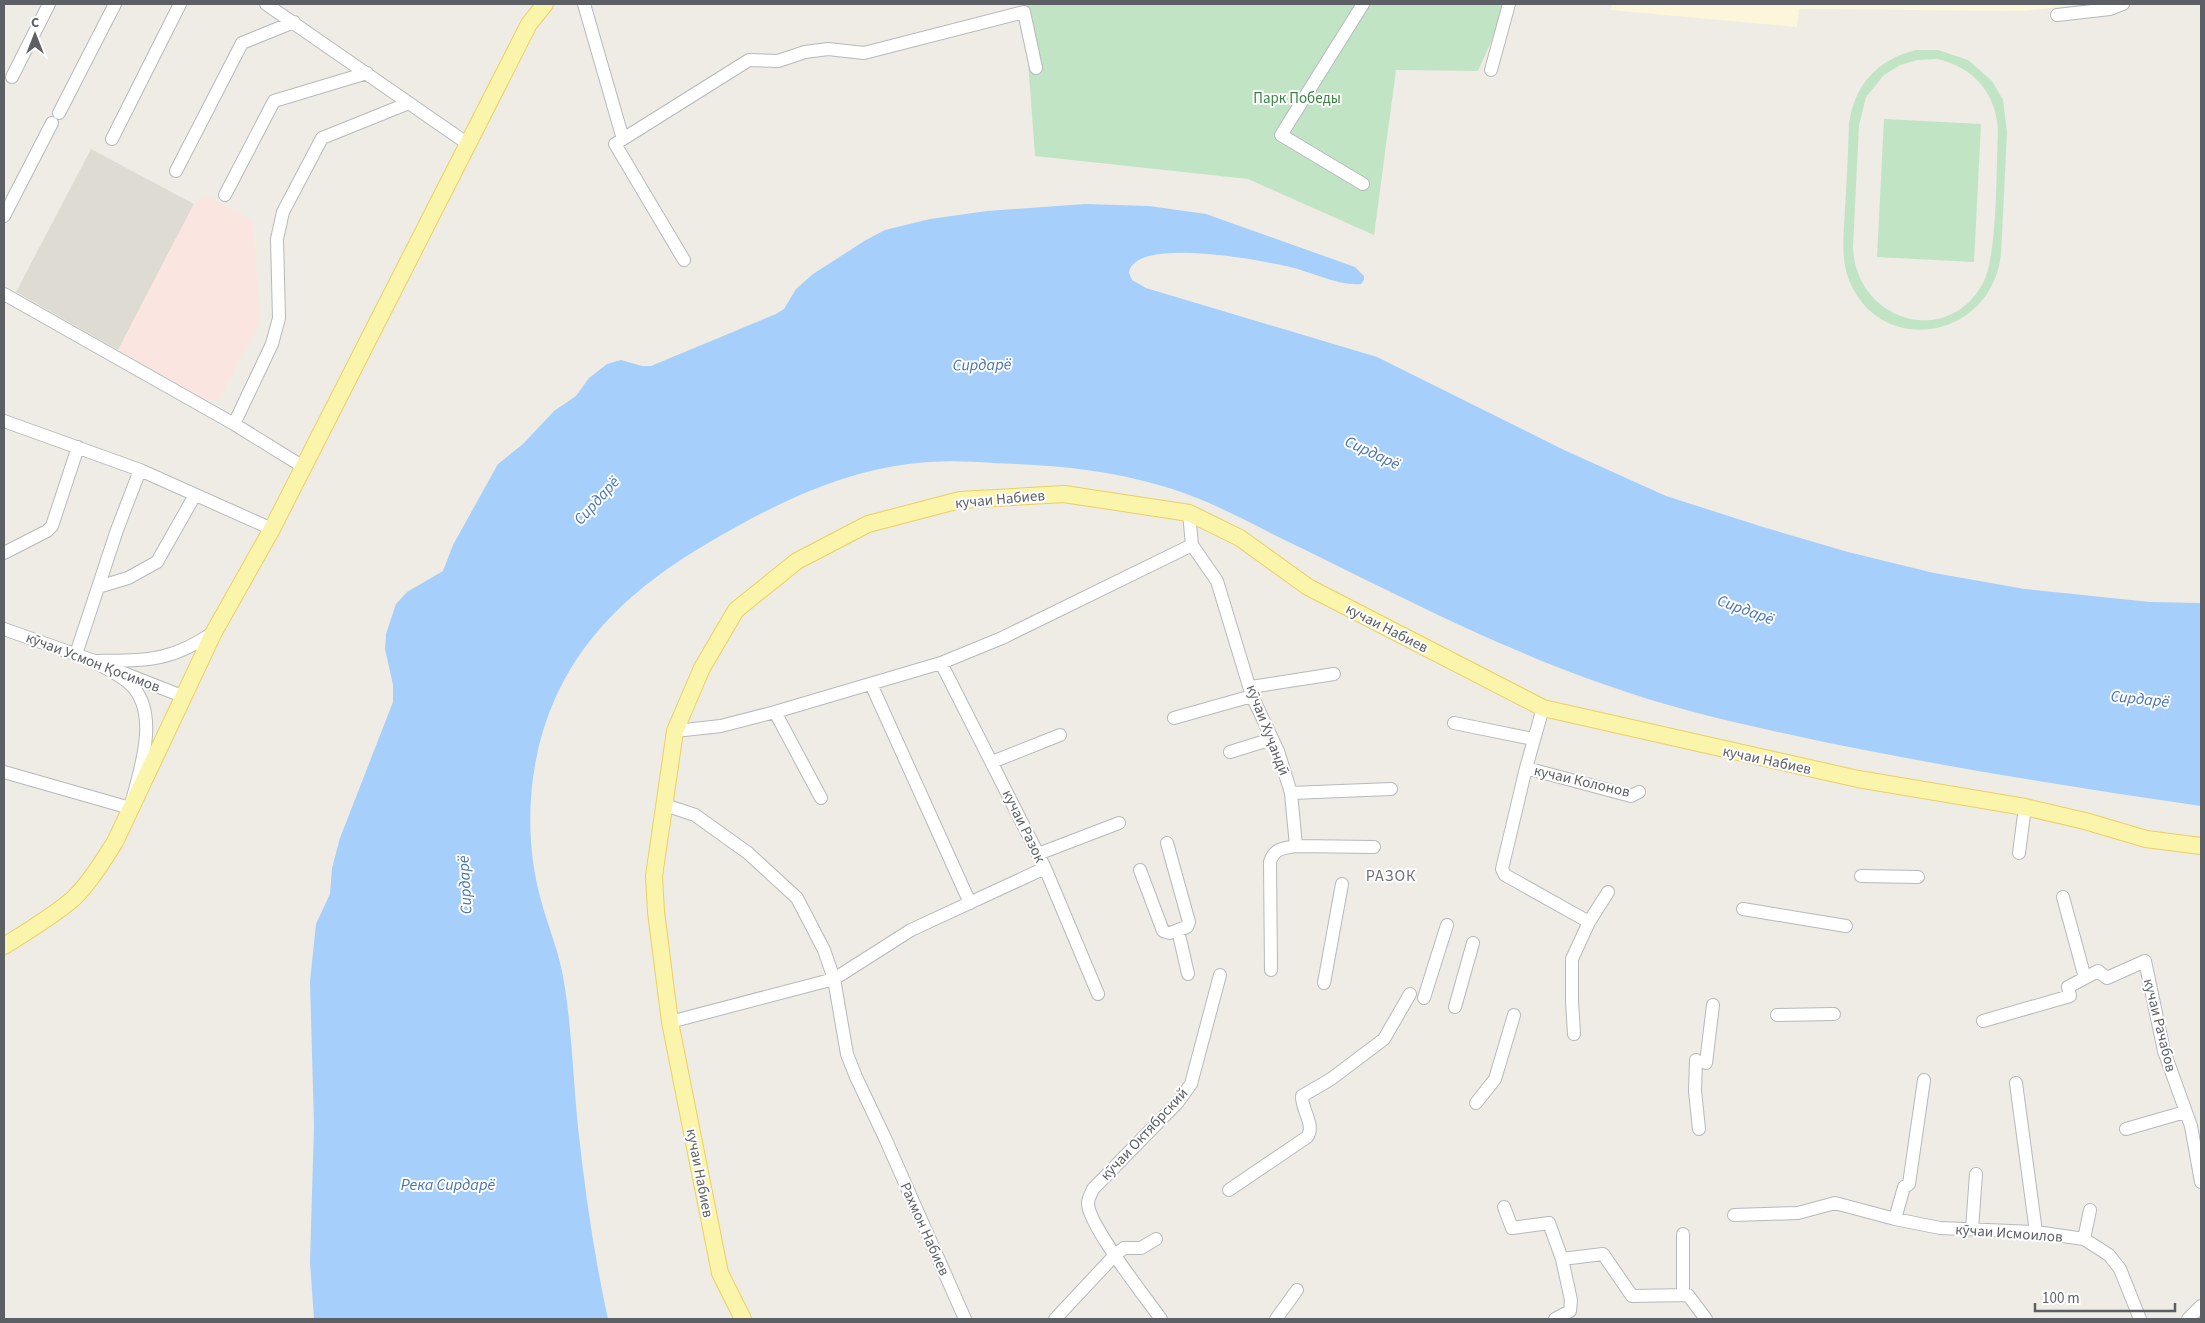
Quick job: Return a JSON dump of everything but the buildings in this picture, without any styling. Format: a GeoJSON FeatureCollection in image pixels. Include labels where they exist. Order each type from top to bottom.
{"type":"FeatureCollection","features":[{"type":"Feature","properties":{"kind":"main road"},"geometry":{"type":"LineString","coordinates":[[4,945],[43,922],[74,897],[97,870],[115,842],[182,696],[214,632],[272,529],[302,466],[529,24],[545,4]]}},
{"type":"Feature","properties":{"kind":"main road","name":"кучаи Набиев"},"geometry":{"type":"LineString","coordinates":[[743,1319],[720,1272],[670,1022],[656,912],[654,876],[675,730],[702,668],[736,610],[798,561],[868,524],[960,500],[1064,494],[1189,513],[1240,538],[1308,587],[1543,708],[1858,780],[2024,807],[2085,821],[2146,839],[2201,846]]}},
{"type":"Feature","properties":{"kind":"street"},"geometry":{"type":"LineString","coordinates":[[12,78],[49,4]]}},
{"type":"Feature","properties":{"kind":"street"},"geometry":{"type":"LineString","coordinates":[[4,216],[115,4]]}},
{"type":"Feature","properties":{"kind":"street"},"geometry":{"type":"LineString","coordinates":[[112,139],[180,4]]}},
{"type":"Feature","properties":{"kind":"street"},"geometry":{"type":"LineString","coordinates":[[266,4],[468,144]]}},
{"type":"Feature","properties":{"kind":"street"},"geometry":{"type":"LineString","coordinates":[[584,4],[623,139]]}},
{"type":"Feature","properties":{"kind":"street"},"geometry":{"type":"LineString","coordinates":[[1363,4],[1281,135],[1363,184]]}},
{"type":"Feature","properties":{"kind":"street"},"geometry":{"type":"LineString","coordinates":[[1491,70],[1509,4]]}},
{"type":"Feature","properties":{"kind":"street"},"geometry":{"type":"LineString","coordinates":[[2057,15],[2110,10],[2123,4]]}},
{"type":"Feature","properties":{"kind":"street"},"geometry":{"type":"LineString","coordinates":[[684,260],[615,144],[749,60],[778,60],[805,52],[828,49],[864,53],[1024,12],[1036,68]]}},
{"type":"Feature","properties":{"kind":"street"},"geometry":{"type":"LineString","coordinates":[[176,171],[242,43],[294,22]]}},
{"type":"Feature","properties":{"kind":"street"},"geometry":{"type":"LineString","coordinates":[[225,195],[274,102],[367,73]]}},
{"type":"Feature","properties":{"kind":"street"},"geometry":{"type":"LineString","coordinates":[[234,424],[272,344],[279,318],[276,239],[283,212],[322,138],[409,102]]}},
{"type":"Feature","properties":{"kind":"street"},"geometry":{"type":"LineString","coordinates":[[4,294],[234,424],[302,466]]}},
{"type":"Feature","properties":{"kind":"street"},"geometry":{"type":"LineString","coordinates":[[5,424],[78,447],[140,470],[272,529]]}},
{"type":"Feature","properties":{"kind":"street"},"geometry":{"type":"LineString","coordinates":[[4,553],[47,531],[52,526],[78,447]]}},
{"type":"Feature","properties":{"kind":"street"},"geometry":{"type":"LineString","coordinates":[[76,654],[140,470]]}},
{"type":"Feature","properties":{"kind":"street"},"geometry":{"type":"LineString","coordinates":[[98,587],[135,575],[157,562],[195,495]]}},
{"type":"Feature","properties":{"kind":"street","name":"кӯчаи Хуҷандӣ"},"geometry":{"type":"LineString","coordinates":[[1189,513],[1192,544],[1217,581],[1251,691],[1272,739],[1291,793],[1296,846]]}},
{"type":"Feature","properties":{"kind":"street"},"geometry":{"type":"LineString","coordinates":[[675,730],[720,726],[775,712],[941,663],[1002,638],[1192,544]]}},
{"type":"Feature","properties":{"kind":"street","name":"кӯчаи Усмон Қосимов"},"geometry":{"type":"LineString","coordinates":[[4,629],[93,660],[182,696]]}},
{"type":"Feature","properties":{"kind":"street"},"geometry":{"type":"LineString","coordinates":[[93,660],[139,660],[168,657],[195,645],[214,632]]}},
{"type":"Feature","properties":{"kind":"street"},"geometry":{"type":"LineString","coordinates":[[4,772],[130,808],[146,747],[144,709],[138,694],[129,683],[93,660]]}},
{"type":"Feature","properties":{"kind":"street","name":"кучаи Разок"},"geometry":{"type":"LineString","coordinates":[[941,663],[1045,868],[1098,994]]}},
{"type":"Feature","properties":{"kind":"street"},"geometry":{"type":"LineString","coordinates":[[1174,718],[1251,691],[1334,674]]}},
{"type":"Feature","properties":{"kind":"street"},"geometry":{"type":"LineString","coordinates":[[871,684],[970,903]]}},
{"type":"Feature","properties":{"kind":"street","name":"кучаи Колонов"},"geometry":{"type":"LineString","coordinates":[[1543,708],[1533,739],[1502,869],[1505,875],[1590,922]]}},
{"type":"Feature","properties":{"kind":"street"},"geometry":{"type":"LineString","coordinates":[[775,712],[821,798]]}},
{"type":"Feature","properties":{"kind":"street"},"geometry":{"type":"LineString","coordinates":[[1454,723],[1533,739]]}},
{"type":"Feature","properties":{"kind":"street"},"geometry":{"type":"LineString","coordinates":[[992,762],[1060,735]]}},
{"type":"Feature","properties":{"kind":"street"},"geometry":{"type":"LineString","coordinates":[[1230,752],[1272,739]]}},
{"type":"Feature","properties":{"kind":"street","name":"кучаи Колонов"},"geometry":{"type":"LineString","coordinates":[[1526,768],[1631,796],[1639,792]]}},
{"type":"Feature","properties":{"kind":"street"},"geometry":{"type":"LineString","coordinates":[[1291,793],[1391,789]]}},
{"type":"Feature","properties":{"kind":"street"},"geometry":{"type":"LineString","coordinates":[[665,806],[696,815],[748,852],[797,898],[824,950],[834,979]]}},
{"type":"Feature","properties":{"kind":"street"},"geometry":{"type":"LineString","coordinates":[[2019,852],[2024,807]]}},
{"type":"Feature","properties":{"kind":"street"},"geometry":{"type":"LineString","coordinates":[[1038,854],[1119,823]]}},
{"type":"Feature","properties":{"kind":"street"},"geometry":{"type":"LineString","coordinates":[[1140,870],[1163,931],[1170,933],[1187,927],[1189,922],[1167,843]]}},
{"type":"Feature","properties":{"kind":"street"},"geometry":{"type":"LineString","coordinates":[[1271,970],[1270,862],[1272,854],[1278,849],[1296,846],[1374,847]]}},
{"type":"Feature","properties":{"kind":"street"},"geometry":{"type":"LineString","coordinates":[[670,1022],[834,979],[912,930],[1045,868]]}},
{"type":"Feature","properties":{"kind":"street"},"geometry":{"type":"LineString","coordinates":[[1861,876],[1918,877]]}},
{"type":"Feature","properties":{"kind":"street"},"geometry":{"type":"LineString","coordinates":[[1324,983],[1342,884]]}},
{"type":"Feature","properties":{"kind":"street"},"geometry":{"type":"LineString","coordinates":[[1574,1034],[1572,959],[1590,922],[1608,892]]}},
{"type":"Feature","properties":{"kind":"street"},"geometry":{"type":"LineString","coordinates":[[1983,1021],[2070,996],[2068,987],[2085,978],[2063,898]]}},
{"type":"Feature","properties":{"kind":"street"},"geometry":{"type":"LineString","coordinates":[[1743,909],[1846,926]]}},
{"type":"Feature","properties":{"kind":"street"},"geometry":{"type":"LineString","coordinates":[[1424,998],[1447,925]]}},
{"type":"Feature","properties":{"kind":"street"},"geometry":{"type":"LineString","coordinates":[[1178,930],[1188,974]]}},
{"type":"Feature","properties":{"kind":"street"},"geometry":{"type":"LineString","coordinates":[[1455,1007],[1473,943]]}},
{"type":"Feature","properties":{"kind":"street","name":"кучаи Рачабов"},"geometry":{"type":"LineString","coordinates":[[2085,978],[2098,971],[2107,978],[2145,961],[2164,1051],[2186,1112],[2196,1124],[2201,1182]]}},
{"type":"Feature","properties":{"kind":"street","name":"кӯчаи Октябрский"},"geometry":{"type":"LineString","coordinates":[[1115,1255],[1091,1216],[1088,1204],[1093,1189],[1178,1102],[1191,1084],[1220,975]]}},
{"type":"Feature","properties":{"kind":"street","name":"Рахмон Набиев"},"geometry":{"type":"LineString","coordinates":[[834,979],[847,1054],[965,1319]]}},
{"type":"Feature","properties":{"kind":"street"},"geometry":{"type":"LineString","coordinates":[[1229,1190],[1307,1137],[1310,1129],[1302,1096],[1331,1079],[1384,1038],[1410,994]]}},
{"type":"Feature","properties":{"kind":"street"},"geometry":{"type":"LineString","coordinates":[[1699,1129],[1695,1091],[1714,1005]]}},
{"type":"Feature","properties":{"kind":"street"},"geometry":{"type":"LineString","coordinates":[[1777,1015],[1834,1014]]}},
{"type":"Feature","properties":{"kind":"street"},"geometry":{"type":"LineString","coordinates":[[1476,1103],[1495,1079],[1514,1015]]}},
{"type":"Feature","properties":{"kind":"street"},"geometry":{"type":"LineString","coordinates":[[1895,1219],[1904,1187],[1909,1184],[1924,1080]]}},
{"type":"Feature","properties":{"kind":"street"},"geometry":{"type":"LineString","coordinates":[[2016,1082],[2036,1232]]}},
{"type":"Feature","properties":{"kind":"street"},"geometry":{"type":"LineString","coordinates":[[2126,1129],[2186,1112]]}},
{"type":"Feature","properties":{"kind":"street"},"geometry":{"type":"LineString","coordinates":[[1972,1230],[1976,1174]]}},
{"type":"Feature","properties":{"kind":"street","name":"кӯчаи Исмоилов"},"geometry":{"type":"LineString","coordinates":[[1734,1215],[1798,1213],[1835,1202],[1895,1219],[1940,1228],[2036,1232],[2084,1239],[2109,1255],[2120,1269],[2140,1319]]}},
{"type":"Feature","properties":{"kind":"street"},"geometry":{"type":"LineString","coordinates":[[1504,1207],[1512,1228],[1550,1222],[1562,1259],[1571,1300],[1570,1311],[1555,1319]]}},
{"type":"Feature","properties":{"kind":"street"},"geometry":{"type":"LineString","coordinates":[[2084,1239],[2090,1210]]}},
{"type":"Feature","properties":{"kind":"street"},"geometry":{"type":"LineString","coordinates":[[1683,1234],[1683,1295]]}},
{"type":"Feature","properties":{"kind":"street"},"geometry":{"type":"LineString","coordinates":[[1055,1319],[1115,1255],[1124,1248],[1141,1248],[1156,1239]]}},
{"type":"Feature","properties":{"kind":"street"},"geometry":{"type":"LineString","coordinates":[[1562,1259],[1603,1254],[1632,1296],[1688,1295],[1706,1319]]}},
{"type":"Feature","properties":{"kind":"street"},"geometry":{"type":"LineString","coordinates":[[1115,1255],[1162,1319]]}},
{"type":"Feature","properties":{"kind":"street"},"geometry":{"type":"LineString","coordinates":[[1276,1319],[1297,1290]]}},
{"type":"Feature","properties":{"kind":"street"},"geometry":{"type":"LineString","coordinates":[[2188,1319],[2201,1306]]}},
{"type":"Feature","properties":{"kind":"shaded area"},"geometry":{"type":"Polygon","coordinates":[[[1612,4],[2087,4],[2022,11],[1799,9],[1797,27],[1611,10],[1612,4]]]}},
{"type":"Feature","properties":{"kind":"shaded area"},"geometry":{"type":"Polygon","coordinates":[[[91,149],[194,204],[118,350],[16,292],[91,149]]]}},
{"type":"Feature","properties":{"kind":"shaded area"},"geometry":{"type":"Polygon","coordinates":[[[206,195],[253,221],[260,322],[219,400],[203,399],[118,350],[194,204],[206,195]]]}},
{"type":"Feature","properties":{"kind":"green space","name":"Парк Победы"},"geometry":{"type":"Polygon","coordinates":[[[1027,4],[1508,4],[1478,71],[1396,70],[1374,235],[1248,179],[1035,156],[1024,6],[1027,4]]]}},
{"type":"Feature","properties":{"kind":"green space"},"geometry":{"type":"Polygon","coordinates":[[[1916,50],[1938,50],[1968,60],[1992,81],[2003,100],[2007,132],[2001,255],[1993,283],[1978,305],[1957,321],[1933,329],[1909,329],[1885,321],[1864,305],[1849,280],[1844,262],[1843,235],[1849,124],[1852,110],[1856,97],[1870,76],[1879,67],[1902,54],[1916,50]],[[1937,59],[1918,60],[1900,65],[1884,75],[1866,97],[1859,125],[1853,247],[1858,272],[1869,293],[1886,308],[1905,318],[1927,320],[1948,316],[1967,304],[1983,283],[1991,253],[1996,188],[1997,118],[1988,94],[1981,84],[1962,68],[1937,59]]]}},
{"type":"Feature","properties":{"kind":"green space"},"geometry":{"type":"Polygon","coordinates":[[[1884,119],[1981,124],[1974,262],[1877,257],[1884,119]]]}},
{"type":"Feature","properties":{"kind":"water","name":"Река Сирдарё"},"geometry":{"type":"Polygon","coordinates":[[[1085,204],[1149,206],[1206,214],[1355,267],[1364,276],[1361,284],[1343,283],[1298,269],[1255,260],[1229,256],[1176,253],[1153,255],[1136,262],[1129,273],[1132,280],[1146,288],[1377,357],[1564,450],[1666,496],[1848,552],[1934,573],[2025,589],[2150,602],[2201,603],[2201,806],[1922,761],[1829,743],[1688,711],[1661,703],[1606,685],[1487,638],[1410,602],[1230,512],[1179,491],[1141,480],[1079,469],[962,461],[941,461],[887,467],[864,473],[820,487],[778,505],[702,546],[669,568],[638,592],[610,618],[586,646],[565,679],[549,715],[537,755],[534,773],[530,809],[531,846],[537,882],[560,961],[564,982],[584,1175],[594,1247],[608,1319],[314,1319],[310,1262],[314,1126],[310,981],[316,924],[330,894],[332,868],[340,838],[393,702],[393,685],[385,649],[386,634],[396,604],[407,592],[443,571],[453,545],[498,464],[523,444],[554,411],[576,396],[589,378],[607,364],[621,360],[642,366],[651,366],[776,314],[784,309],[796,289],[813,274],[885,230],[930,219],[987,211],[1085,204]]]}},
{"type":"Feature","properties":{"kind":"district","name":"РАЗОК"},"geometry":{"type":"Point","coordinates":[1391,875]}},
{"type":"Feature","properties":{"kind":"water label","name":"Сирдарё"},"geometry":{"type":"Point","coordinates":[982,364]}},
{"type":"Feature","properties":{"kind":"water label","name":"Сирдарё"},"geometry":{"type":"Point","coordinates":[1373,452]}},
{"type":"Feature","properties":{"kind":"water label","name":"Сирдарё"},"geometry":{"type":"Point","coordinates":[596,500]}},
{"type":"Feature","properties":{"kind":"water label","name":"Сирдарё"},"geometry":{"type":"Point","coordinates":[1746,609]}},
{"type":"Feature","properties":{"kind":"water label","name":"Сирдарё"},"geometry":{"type":"Point","coordinates":[2140,698]}},
{"type":"Feature","properties":{"kind":"water label","name":"Сирдарё"},"geometry":{"type":"Point","coordinates":[464,885]}}]}
